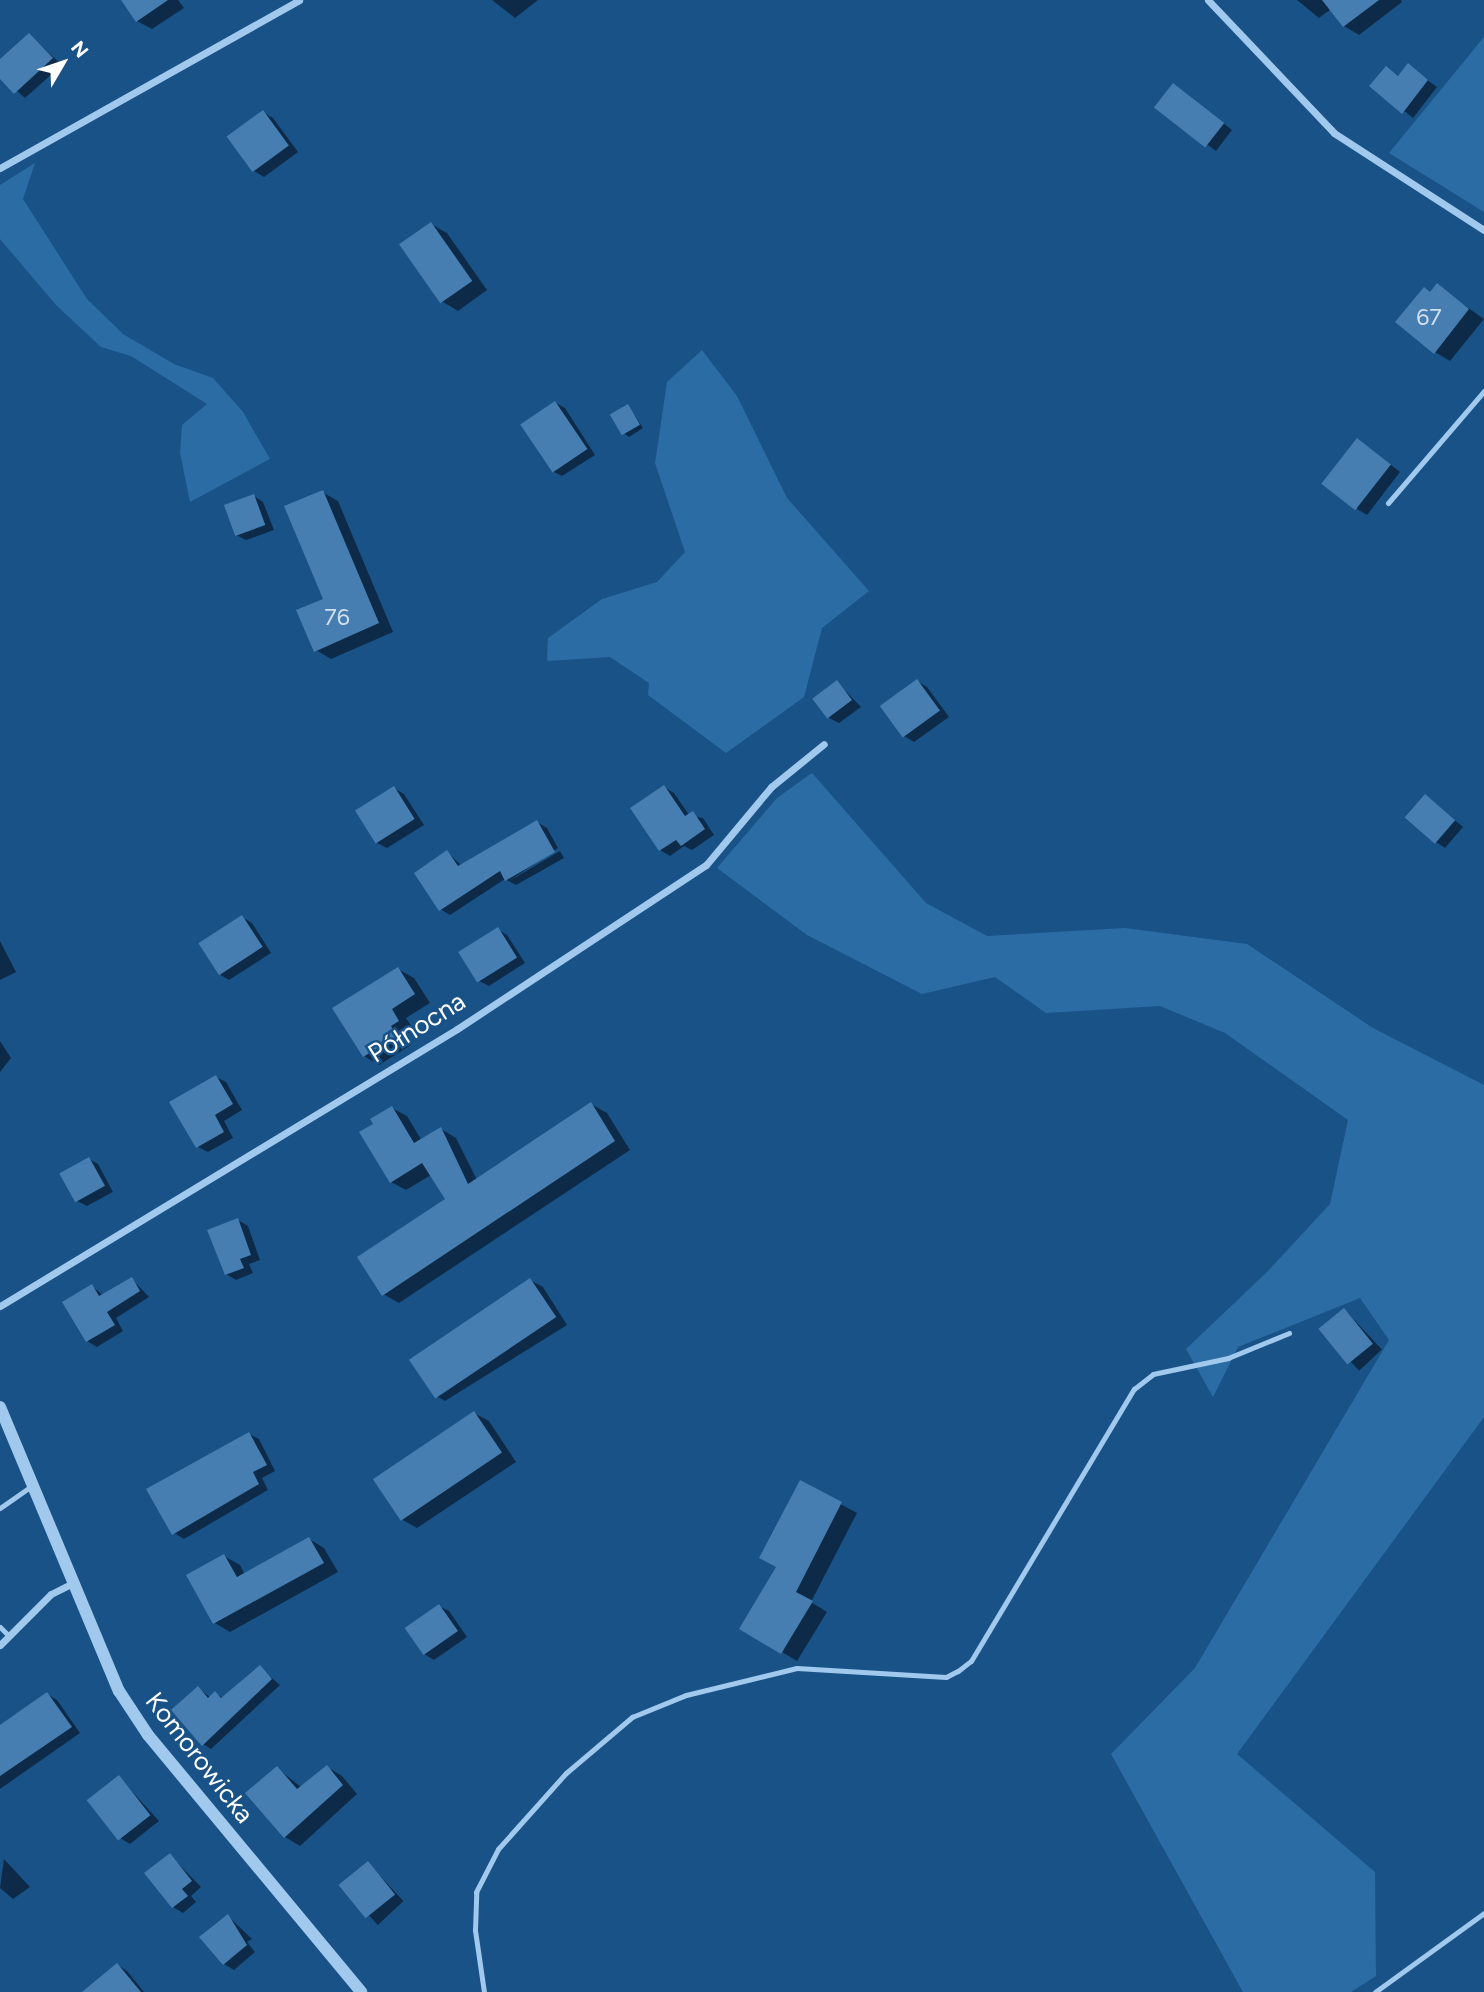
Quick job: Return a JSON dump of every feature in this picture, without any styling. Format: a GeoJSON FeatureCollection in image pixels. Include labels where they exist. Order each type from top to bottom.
{"type":"FeatureCollection","features":[{"type":"Feature","properties":{"kind":"street"},"geometry":{"type":"LineString","coordinates":[[0,168],[299,0]]}},
{"type":"Feature","properties":{"kind":"street"},"geometry":{"type":"LineString","coordinates":[[1208,0],[1334,133],[1484,230]]}},
{"type":"Feature","properties":{"kind":"street","name":"Północna"},"geometry":{"type":"LineString","coordinates":[[0,1306],[457,1029],[706,865],[771,787],[824,744]]}},
{"type":"Feature","properties":{"kind":"street","name":"Komorowicka"},"geometry":{"type":"LineString","coordinates":[[0,1407],[71,1584],[119,1691],[148,1735],[361,1992]]}},
{"type":"Feature","properties":{"kind":"street"},"geometry":{"type":"LineString","coordinates":[[0,1645],[51,1594],[71,1584]]}},
{"type":"Feature","properties":{"kind":"lane"},"geometry":{"type":"LineString","coordinates":[[1388,503],[1484,391]]}},
{"type":"Feature","properties":{"kind":"lane"},"geometry":{"type":"LineString","coordinates":[[484,1992],[475,1930],[476,1892],[498,1849],[566,1773],[632,1717],[686,1695],[797,1668],[946,1677],[958,1671],[971,1661],[1134,1389],[1153,1374],[1228,1358],[1289,1333]]}},
{"type":"Feature","properties":{"kind":"lane"},"geometry":{"type":"LineString","coordinates":[[0,1508],[33,1484]]}},
{"type":"Feature","properties":{"kind":"lane"},"geometry":{"type":"LineString","coordinates":[[0,1627],[8,1635]]}},
{"type":"Feature","properties":{"kind":"lane"},"geometry":{"type":"LineString","coordinates":[[1374,1992],[1484,1913]]}},
{"type":"Feature","properties":{"kind":"shaded area"},"geometry":{"type":"Polygon","coordinates":[[[1484,37],[1484,212],[1389,153],[1484,37]]]}},
{"type":"Feature","properties":{"kind":"shaded area"},"geometry":{"type":"Polygon","coordinates":[[[35,163],[23,199],[87,299],[123,334],[174,364],[213,378],[243,412],[270,459],[190,502],[180,453],[182,425],[207,404],[131,356],[101,347],[56,305],[0,239],[0,185],[35,163]]]}},
{"type":"Feature","properties":{"kind":"shaded area"},"geometry":{"type":"Polygon","coordinates":[[[702,350],[737,396],[787,498],[869,591],[822,628],[804,697],[726,753],[648,695],[649,683],[610,657],[547,661],[548,638],[602,599],[657,582],[685,552],[655,463],[667,382],[702,350]]]}},
{"type":"Feature","properties":{"kind":"shaded area"},"geometry":{"type":"Polygon","coordinates":[[[812,773],[926,903],[987,936],[1125,928],[1247,944],[1373,1028],[1484,1085],[1484,1417],[1237,1754],[1375,1872],[1376,1976],[1351,1992],[1243,1992],[1111,1754],[1195,1668],[1389,1340],[1360,1298],[1238,1347],[1213,1397],[1186,1349],[1268,1271],[1330,1204],[1348,1120],[1225,1033],[1160,1006],[1046,1013],[995,977],[922,994],[807,935],[717,868],[777,798],[812,773]]]}},
{"type":"Feature","properties":{"kind":"building"},"geometry":{"type":"Polygon","coordinates":[[[121,0],[168,0],[136,22],[121,0]]]}},
{"type":"Feature","properties":{"kind":"building"},"geometry":{"type":"Polygon","coordinates":[[[1322,0],[1379,0],[1343,27],[1322,0]]]}},
{"type":"Feature","properties":{"kind":"building"},"geometry":{"type":"Polygon","coordinates":[[[29,33],[53,58],[14,94],[0,79],[0,59],[29,33]]]}},
{"type":"Feature","properties":{"kind":"building"},"geometry":{"type":"Polygon","coordinates":[[[1408,63],[1428,80],[1402,114],[1369,86],[1386,66],[1398,76],[1408,63]]]}},
{"type":"Feature","properties":{"kind":"building"},"geometry":{"type":"Polygon","coordinates":[[[1173,83],[1224,123],[1205,147],[1154,107],[1173,83]]]}},
{"type":"Feature","properties":{"kind":"building"},"geometry":{"type":"Polygon","coordinates":[[[263,110],[289,146],[252,172],[227,136],[263,110]]]}},
{"type":"Feature","properties":{"kind":"building"},"geometry":{"type":"Polygon","coordinates":[[[431,222],[472,281],[440,303],[399,244],[431,222]]]}},
{"type":"Feature","properties":{"kind":"building"},"geometry":{"type":"Polygon","coordinates":[[[1437,283],[1469,309],[1434,354],[1395,322],[1424,287],[1430,292],[1437,283]]]}},
{"type":"Feature","properties":{"kind":"building"},"geometry":{"type":"Polygon","coordinates":[[[555,401],[587,449],[553,473],[520,424],[555,401]]]}},
{"type":"Feature","properties":{"kind":"building"},"geometry":{"type":"Polygon","coordinates":[[[628,404],[640,425],[622,435],[610,414],[628,404]]]}},
{"type":"Feature","properties":{"kind":"building"},"geometry":{"type":"Polygon","coordinates":[[[1357,438],[1391,464],[1355,510],[1321,484],[1357,438]]]}},
{"type":"Feature","properties":{"kind":"building"},"geometry":{"type":"Polygon","coordinates":[[[323,490],[379,623],[314,652],[296,610],[323,599],[284,506],[323,490]]]}},
{"type":"Feature","properties":{"kind":"building"},"geometry":{"type":"Polygon","coordinates":[[[254,494],[265,525],[235,536],[224,505],[254,494]]]}},
{"type":"Feature","properties":{"kind":"building"},"geometry":{"type":"Polygon","coordinates":[[[917,679],[940,711],[903,738],[880,706],[917,679]]]}},
{"type":"Feature","properties":{"kind":"building"},"geometry":{"type":"Polygon","coordinates":[[[837,680],[852,700],[827,719],[812,699],[837,680]]]}},
{"type":"Feature","properties":{"kind":"building"},"geometry":{"type":"Polygon","coordinates":[[[664,785],[685,816],[693,811],[705,829],[681,846],[676,840],[659,851],[630,808],[664,785]]]}},
{"type":"Feature","properties":{"kind":"building"},"geometry":{"type":"Polygon","coordinates":[[[394,786],[415,819],[376,843],[355,810],[394,786]]]}},
{"type":"Feature","properties":{"kind":"building"},"geometry":{"type":"Polygon","coordinates":[[[1425,794],[1455,820],[1435,844],[1405,817],[1425,794]]]}},
{"type":"Feature","properties":{"kind":"building"},"geometry":{"type":"Polygon","coordinates":[[[537,820],[555,852],[505,881],[500,871],[439,911],[414,873],[447,850],[458,866],[537,820]]]}},
{"type":"Feature","properties":{"kind":"building"},"geometry":{"type":"Polygon","coordinates":[[[242,915],[263,947],[219,975],[198,943],[242,915]]]}},
{"type":"Feature","properties":{"kind":"building"},"geometry":{"type":"Polygon","coordinates":[[[498,927],[517,958],[477,982],[458,952],[498,927]]]}},
{"type":"Feature","properties":{"kind":"building"},"geometry":{"type":"Polygon","coordinates":[[[398,967],[415,994],[392,1009],[399,1021],[391,1026],[397,1036],[363,1057],[332,1008],[398,967]]]}},
{"type":"Feature","properties":{"kind":"building"},"geometry":{"type":"Polygon","coordinates":[[[216,1075],[233,1104],[215,1115],[224,1132],[196,1148],[169,1102],[216,1075]]]}},
{"type":"Feature","properties":{"kind":"building"},"geometry":{"type":"Polygon","coordinates":[[[591,1102],[615,1141],[382,1296],[357,1257],[445,1199],[422,1163],[390,1183],[359,1132],[373,1124],[370,1119],[392,1106],[414,1143],[441,1127],[468,1184],[591,1102]]]}},
{"type":"Feature","properties":{"kind":"building"},"geometry":{"type":"Polygon","coordinates":[[[89,1157],[105,1186],[75,1202],[59,1173],[89,1157]]]}},
{"type":"Feature","properties":{"kind":"building"},"geometry":{"type":"Polygon","coordinates":[[[238,1218],[251,1255],[240,1259],[244,1268],[225,1275],[207,1230],[238,1218]]]}},
{"type":"Feature","properties":{"kind":"building"},"geometry":{"type":"Polygon","coordinates":[[[132,1277],[140,1291],[107,1312],[115,1325],[86,1342],[62,1302],[92,1284],[99,1296],[132,1277]]]}},
{"type":"Feature","properties":{"kind":"building"},"geometry":{"type":"Polygon","coordinates":[[[530,1278],[556,1317],[435,1399],[409,1360],[530,1278]]]}},
{"type":"Feature","properties":{"kind":"building"},"geometry":{"type":"Polygon","coordinates":[[[1344,1308],[1373,1344],[1347,1365],[1318,1329],[1344,1308]]]}},
{"type":"Feature","properties":{"kind":"building"},"geometry":{"type":"Polygon","coordinates":[[[474,1411],[502,1452],[401,1521],[373,1479],[474,1411]]]}},
{"type":"Feature","properties":{"kind":"building"},"geometry":{"type":"Polygon","coordinates":[[[249,1432],[267,1465],[253,1472],[259,1484],[172,1535],[146,1489],[249,1432]]]}},
{"type":"Feature","properties":{"kind":"building"},"geometry":{"type":"Polygon","coordinates":[[[800,1480],[842,1502],[796,1592],[813,1601],[781,1654],[739,1629],[776,1567],[759,1558],[800,1480]]]}},
{"type":"Feature","properties":{"kind":"building"},"geometry":{"type":"Polygon","coordinates":[[[309,1537],[324,1563],[213,1624],[186,1575],[224,1554],[237,1577],[309,1537]]]}},
{"type":"Feature","properties":{"kind":"building"},"geometry":{"type":"Polygon","coordinates":[[[439,1604],[458,1631],[424,1655],[405,1628],[439,1604]]]}},
{"type":"Feature","properties":{"kind":"building"},"geometry":{"type":"Polygon","coordinates":[[[260,1665],[272,1679],[202,1746],[171,1710],[198,1686],[208,1698],[215,1691],[221,1698],[260,1665]]]}},
{"type":"Feature","properties":{"kind":"building"},"geometry":{"type":"Polygon","coordinates":[[[47,1692],[72,1727],[0,1776],[0,1725],[47,1692]]]}},
{"type":"Feature","properties":{"kind":"building"},"geometry":{"type":"Polygon","coordinates":[[[327,1765],[343,1785],[284,1838],[245,1793],[277,1766],[297,1789],[327,1765]]]}},
{"type":"Feature","properties":{"kind":"building"},"geometry":{"type":"Polygon","coordinates":[[[119,1775],[150,1815],[118,1840],[87,1800],[119,1775]]]}},
{"type":"Feature","properties":{"kind":"building"},"geometry":{"type":"Polygon","coordinates":[[[170,1853],[192,1881],[182,1889],[188,1896],[172,1908],[144,1873],[170,1853]]]}},
{"type":"Feature","properties":{"kind":"building"},"geometry":{"type":"Polygon","coordinates":[[[368,1861],[395,1894],[366,1918],[338,1885],[368,1861]]]}},
{"type":"Feature","properties":{"kind":"building"},"geometry":{"type":"Polygon","coordinates":[[[228,1914],[247,1945],[223,1965],[199,1937],[228,1914]]]}},
{"type":"Feature","properties":{"kind":"building"},"geometry":{"type":"Polygon","coordinates":[[[117,1963],[141,1992],[82,1992],[117,1963]]]}}]}
